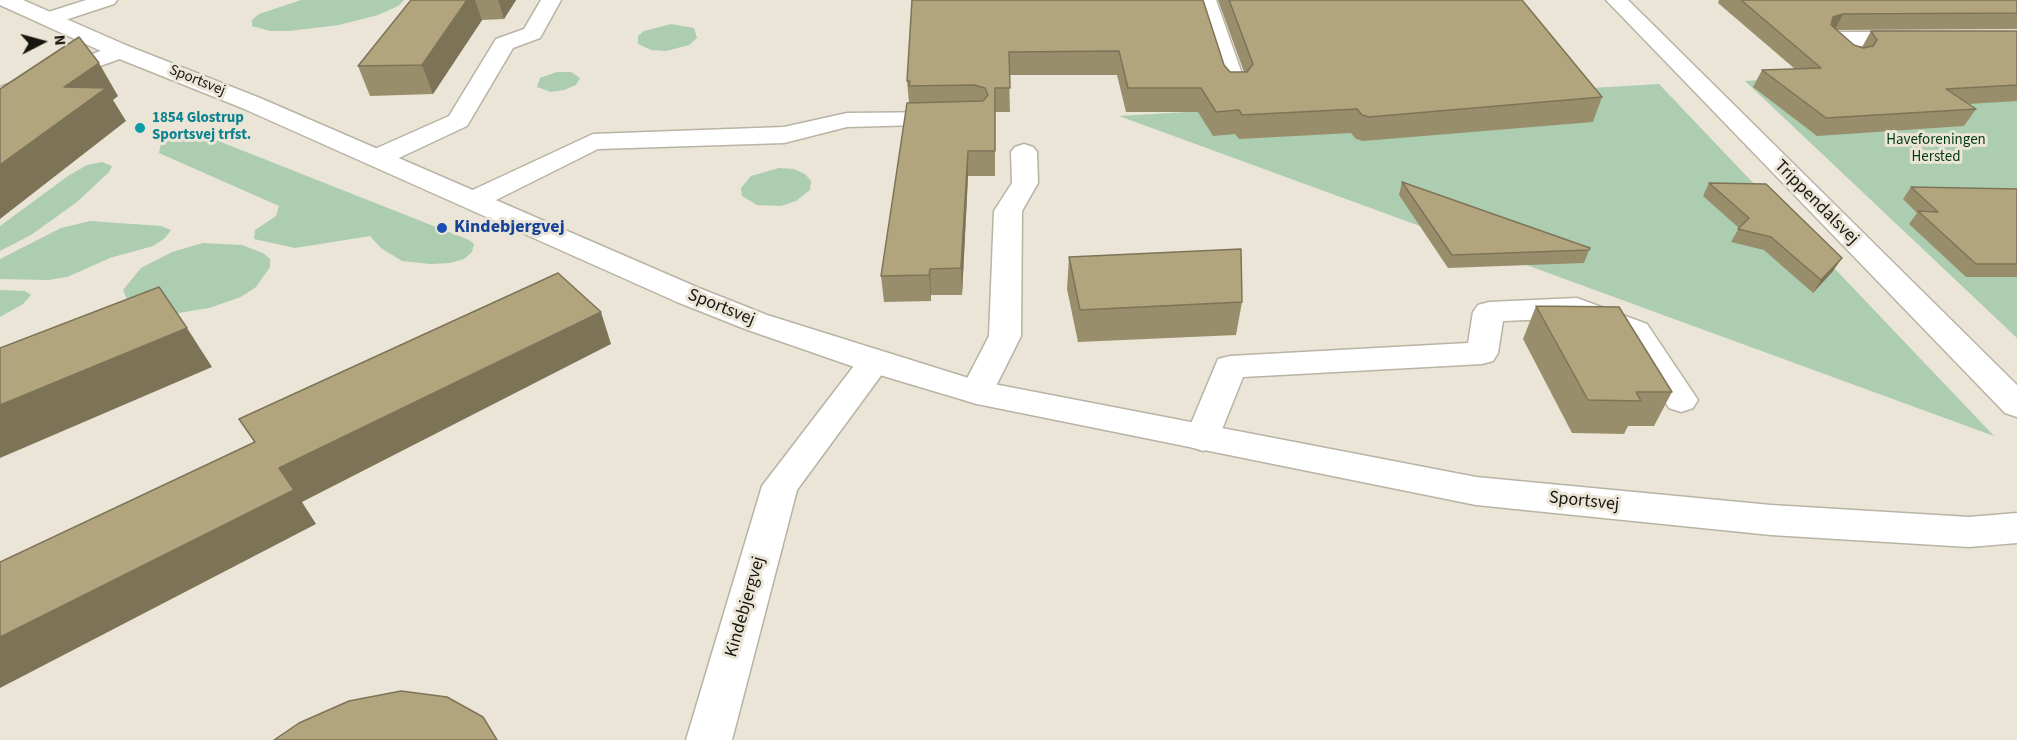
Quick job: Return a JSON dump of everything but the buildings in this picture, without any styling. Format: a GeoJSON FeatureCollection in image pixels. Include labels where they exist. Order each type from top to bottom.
{"type":"FeatureCollection","features":[{"type":"Feature","properties":{"kind":"street","name":"Sportsvej"},"geometry":{"type":"LineString","coordinates":[[6,0],[120,51],[251,103],[676,290],[756,322],[875,362],[977,392],[1476,491],[1771,520],[1969,532],[2017,528]]}},
{"type":"Feature","properties":{"kind":"street"},"geometry":{"type":"LineString","coordinates":[[50,19],[107,0]]}},
{"type":"Feature","properties":{"kind":"street"},"geometry":{"type":"LineString","coordinates":[[377,158],[458,121],[504,44],[531,33],[551,0]]}},
{"type":"Feature","properties":{"kind":"street"},"geometry":{"type":"LineString","coordinates":[[1206,0],[1235,88]]}},
{"type":"Feature","properties":{"kind":"street","name":"Trippendalsvej"},"geometry":{"type":"LineString","coordinates":[[1616,0],[2017,405]]}},
{"type":"Feature","properties":{"kind":"street"},"geometry":{"type":"LineString","coordinates":[[1855,55],[1835,39],[1926,39]]}},
{"type":"Feature","properties":{"kind":"street"},"geometry":{"type":"LineString","coordinates":[[0,96],[120,51]]}},
{"type":"Feature","properties":{"kind":"street"},"geometry":{"type":"LineString","coordinates":[[474,200],[586,145],[604,141],[784,135],[847,120],[974,118]]}},
{"type":"Feature","properties":{"kind":"street"},"geometry":{"type":"LineString","coordinates":[[977,392],[1005,336],[1008,211],[1025,183],[1024,152]]}},
{"type":"Feature","properties":{"kind":"street"},"geometry":{"type":"LineString","coordinates":[[1203,438],[1230,367],[1482,353],[1489,312],[1577,308],[1636,331],[1681,400]]}},
{"type":"Feature","properties":{"kind":"street","name":"Kindebjergvej"},"geometry":{"type":"LineString","coordinates":[[709,740],[780,486],[875,362]]}},
{"type":"Feature","properties":{"kind":"green space"},"geometry":{"type":"Polygon","coordinates":[[[301,0],[404,0],[398,6],[378,15],[339,25],[289,31],[270,31],[252,26],[252,20],[259,14],[301,0]]]}},
{"type":"Feature","properties":{"kind":"green space"},"geometry":{"type":"Polygon","coordinates":[[[671,24],[694,28],[697,38],[689,45],[666,51],[651,50],[638,44],[638,36],[644,31],[671,24]]]}},
{"type":"Feature","properties":{"kind":"green space","name":"Haveforeningen Hersted"},"geometry":{"type":"Polygon","coordinates":[[[2017,63],[2017,338],[1745,81],[2017,63]]]}},
{"type":"Feature","properties":{"kind":"green space"},"geometry":{"type":"Polygon","coordinates":[[[557,72],[571,72],[580,78],[576,85],[564,90],[551,92],[537,87],[540,78],[557,72]]]}},
{"type":"Feature","properties":{"kind":"green space"},"geometry":{"type":"Polygon","coordinates":[[[1659,84],[1994,436],[1119,116],[1659,84]]]}},
{"type":"Feature","properties":{"kind":"green space"},"geometry":{"type":"Polygon","coordinates":[[[193,131],[469,240],[474,244],[472,252],[464,259],[450,263],[431,264],[402,261],[381,248],[370,236],[295,248],[254,239],[255,230],[276,216],[279,206],[159,153],[161,144],[184,132],[193,131]]]}},
{"type":"Feature","properties":{"kind":"green space"},"geometry":{"type":"Polygon","coordinates":[[[102,162],[112,166],[109,172],[77,202],[31,235],[0,251],[0,226],[68,176],[87,165],[102,162]]]}},
{"type":"Feature","properties":{"kind":"green space"},"geometry":{"type":"Polygon","coordinates":[[[779,168],[794,169],[805,174],[811,181],[810,190],[796,201],[781,206],[757,205],[742,196],[741,188],[751,176],[779,168]]]}},
{"type":"Feature","properties":{"kind":"green space"},"geometry":{"type":"Polygon","coordinates":[[[90,221],[161,226],[171,230],[165,238],[153,246],[110,258],[67,277],[48,280],[0,279],[0,259],[61,228],[90,221]]]}},
{"type":"Feature","properties":{"kind":"green space"},"geometry":{"type":"Polygon","coordinates":[[[203,243],[242,245],[263,253],[270,259],[270,267],[256,287],[241,297],[209,308],[172,314],[130,306],[123,290],[141,268],[172,252],[203,243]]]}},
{"type":"Feature","properties":{"kind":"green space"},"geometry":{"type":"Polygon","coordinates":[[[0,290],[25,291],[31,295],[23,304],[0,317],[0,290]]]}},
{"type":"Feature","properties":{"kind":"place","name":"1854 Glostrup Sportsvej trfst."},"geometry":{"type":"Point","coordinates":[140,128]}},
{"type":"Feature","properties":{"kind":"place","name":"Kindebjergvej"},"geometry":{"type":"Point","coordinates":[442,228]}}]}
